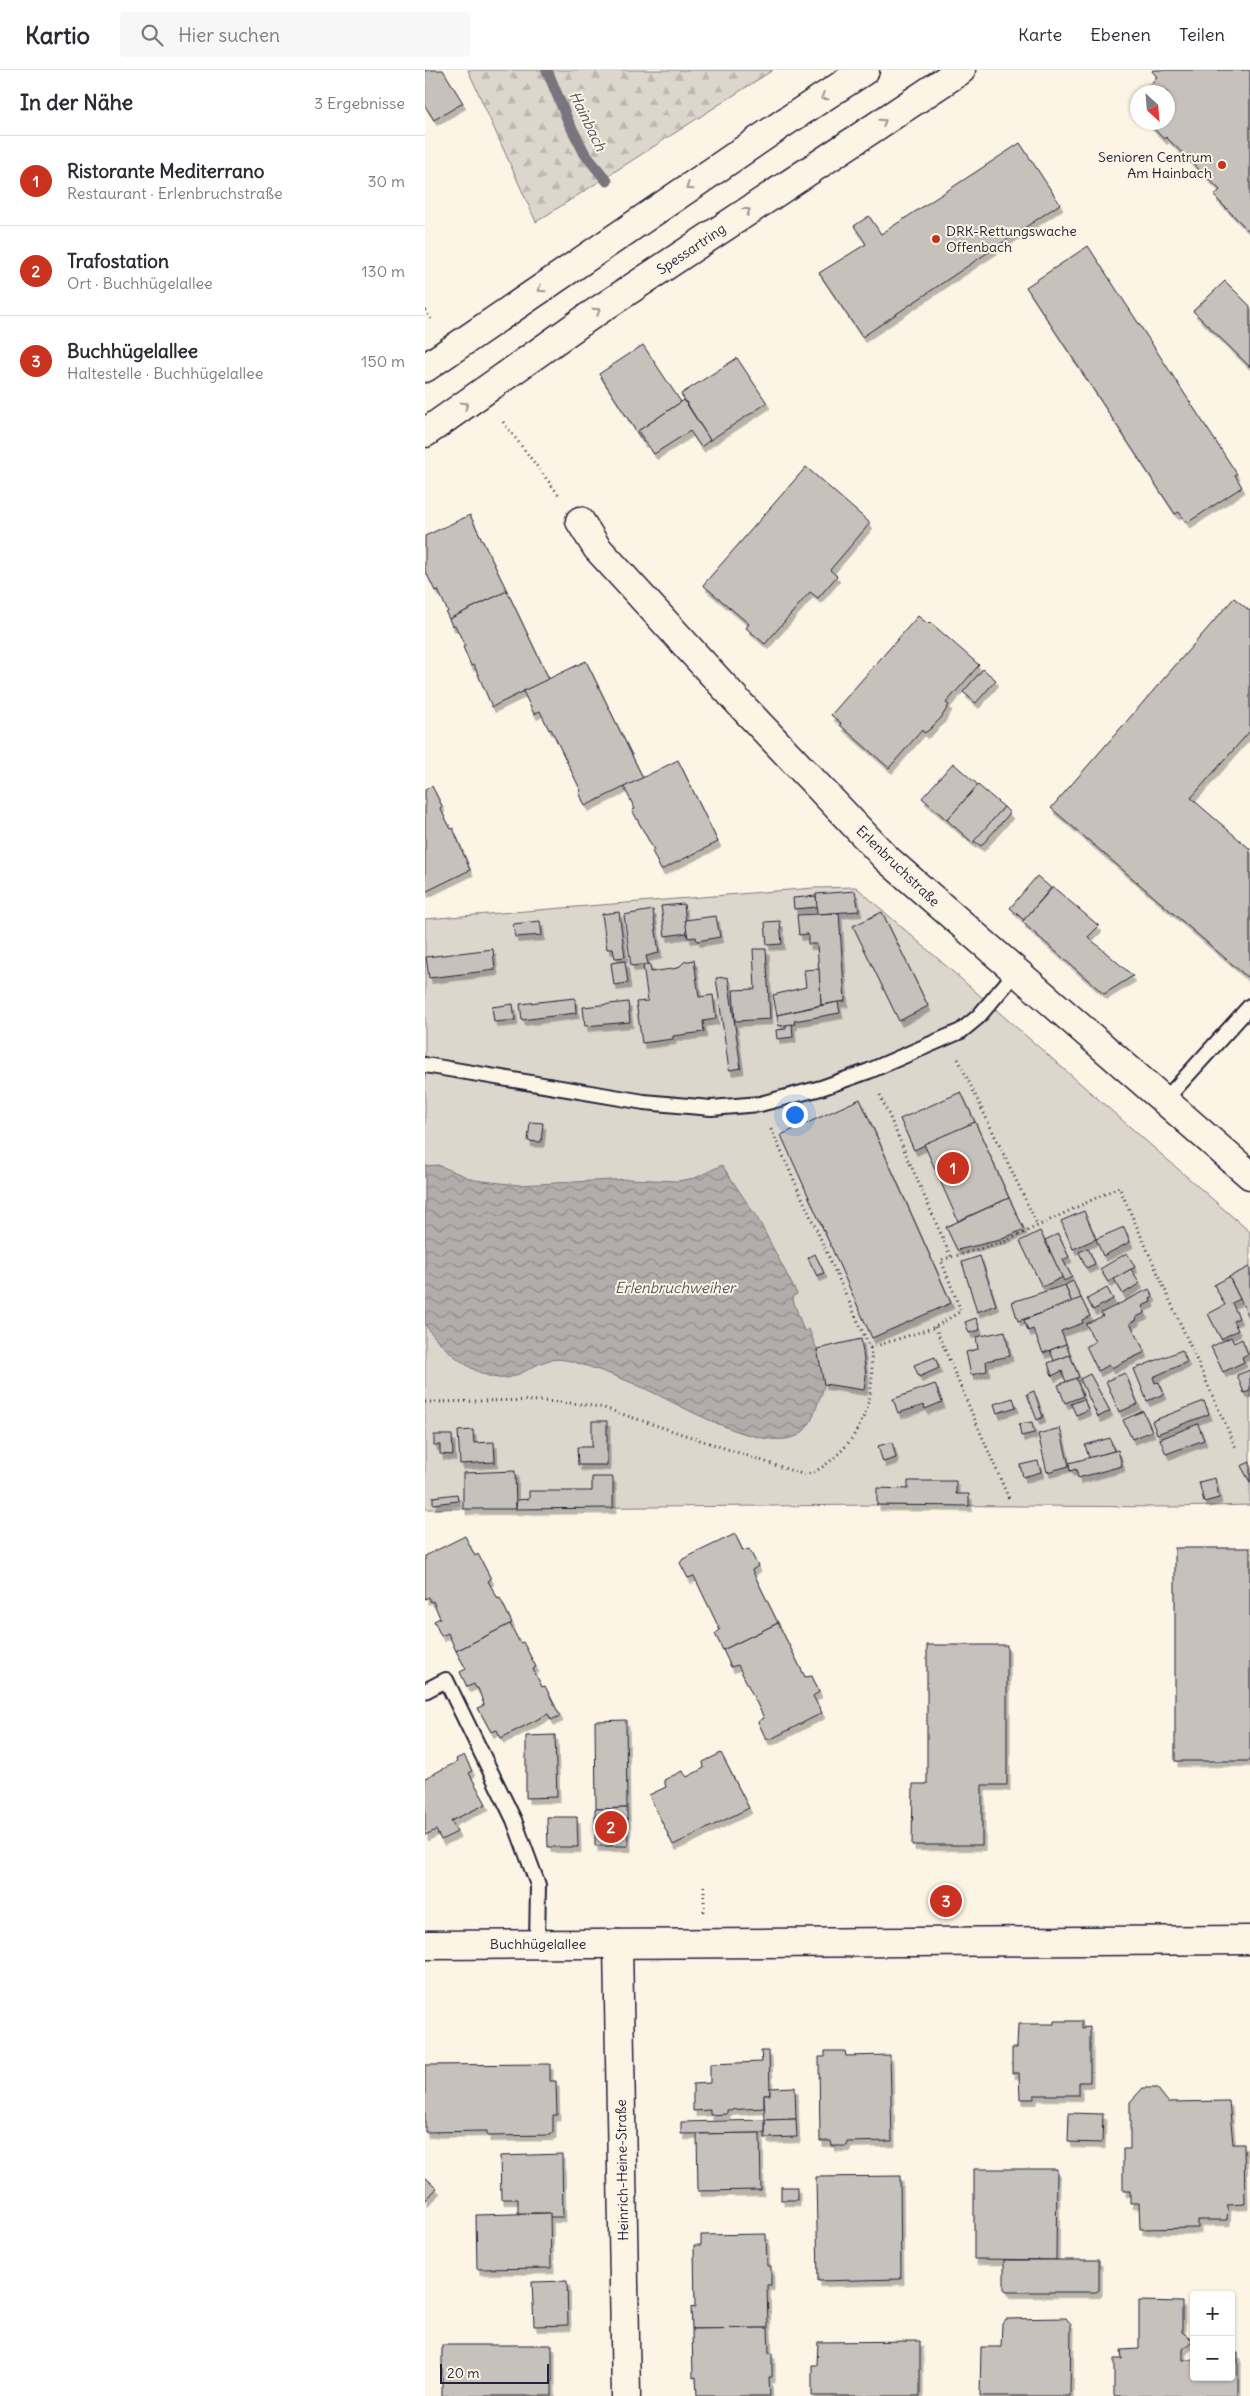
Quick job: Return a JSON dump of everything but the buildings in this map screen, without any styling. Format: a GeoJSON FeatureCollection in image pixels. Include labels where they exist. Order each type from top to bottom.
{"type":"FeatureCollection","features":[{"type":"Feature","properties":{"kind":"street"},"geometry":{"type":"LineString","coordinates":[[425,368],[785,122],[865,70]]}},
{"type":"Feature","properties":{"kind":"street","name":"Spessartring"},"geometry":{"type":"LineString","coordinates":[[425,433],[587,318],[961,70]]}},
{"type":"Feature","properties":{"kind":"street","name":"Erlenbruchstraße"},"geometry":{"type":"LineString","coordinates":[[580,521],[597,548],[740,704],[912,883],[1017,971],[1250,1176]]}},
{"type":"Feature","properties":{"kind":"street","name":"Buchhügelallee"},"geometry":{"type":"LineString","coordinates":[[425,1945],[1250,1940]]}},
{"type":"Feature","properties":{"kind":"street","name":"Heinrich-Heine-Straße"},"geometry":{"type":"LineString","coordinates":[[619,1944],[626,2396]]}},
{"type":"Feature","properties":{"kind":"lane"},"geometry":{"type":"LineString","coordinates":[[425,1065],[644,1102],[711,1108],[760,1104],[821,1088],[961,1032],[978,1017],[1017,971]]}},
{"type":"Feature","properties":{"kind":"lane"},"geometry":{"type":"LineString","coordinates":[[1164,1101],[1250,1006]]}},
{"type":"Feature","properties":{"kind":"lane"},"geometry":{"type":"LineString","coordinates":[[425,1691],[446,1680],[514,1820],[538,1885],[537,1944]]}},
{"type":"Feature","properties":{"kind":"path"},"geometry":{"type":"LineString","coordinates":[[425,310],[431,320]]}},
{"type":"Feature","properties":{"kind":"path"},"geometry":{"type":"LineString","coordinates":[[503,422],[580,521]]}},
{"type":"Feature","properties":{"kind":"path"},"geometry":{"type":"LineString","coordinates":[[948,1037],[1038,1226]]}},
{"type":"Feature","properties":{"kind":"path"},"geometry":{"type":"LineString","coordinates":[[869,1070],[951,1257]]}},
{"type":"Feature","properties":{"kind":"path"},"geometry":{"type":"LineString","coordinates":[[425,1402],[559,1401],[604,1408],[806,1474],[822,1467],[838,1454],[861,1423],[869,1406],[873,1362],[870,1348],[760,1104]]}},
{"type":"Feature","properties":{"kind":"path"},"geometry":{"type":"LineString","coordinates":[[870,1348],[935,1327],[961,1311],[941,1260],[1004,1242],[1119,1187],[1237,1450]]}},
{"type":"Feature","properties":{"kind":"path"},"geometry":{"type":"LineString","coordinates":[[935,1327],[1009,1499]]}},
{"type":"Feature","properties":{"kind":"green space"},"geometry":{"type":"Polygon","coordinates":[[[468,70],[773,70],[536,222],[468,70]]]}},
{"type":"Feature","properties":{"kind":"green space"},"geometry":{"type":"Polygon","coordinates":[[[856,887],[1250,1232],[1250,1505],[1174,1507],[877,1505],[425,1509],[425,919],[814,888],[856,887]]]}},
{"type":"Feature","properties":{"kind":"water","name":"Erlenbruchweiher"},"geometry":{"type":"Polygon","coordinates":[[[438,1165],[474,1180],[519,1185],[629,1179],[678,1181],[695,1178],[722,1165],[759,1221],[797,1294],[792,1297],[804,1331],[809,1329],[819,1356],[824,1376],[824,1386],[815,1413],[807,1428],[797,1436],[782,1439],[764,1438],[744,1433],[723,1426],[623,1379],[564,1360],[555,1359],[547,1361],[520,1374],[500,1378],[488,1376],[462,1362],[440,1343],[425,1324],[425,1166],[438,1165]]]}},
{"type":"Feature","properties":{"kind":"waterway","name":"Hainbach"},"geometry":{"type":"LineString","coordinates":[[547,70],[568,121],[585,154],[607,181]]}},
{"type":"Feature","properties":{"kind":"place","name":"Senioren Centrum Am Hainbach"},"geometry":{"type":"Point","coordinates":[1222,165]}},
{"type":"Feature","properties":{"kind":"place","name":"DRK-Rettungswache Offenbach"},"geometry":{"type":"Point","coordinates":[936,239]}},
{"type":"Feature","properties":{"kind":"place","name":"Ristorante Mediterrano"},"geometry":{"type":"Point","coordinates":[953,1168]}},
{"type":"Feature","properties":{"kind":"place","name":"Trafostation"},"geometry":{"type":"Point","coordinates":[611,1827]}},
{"type":"Feature","properties":{"kind":"place","name":"Buchhügelallee"},"geometry":{"type":"Point","coordinates":[946,1901]}}]}
